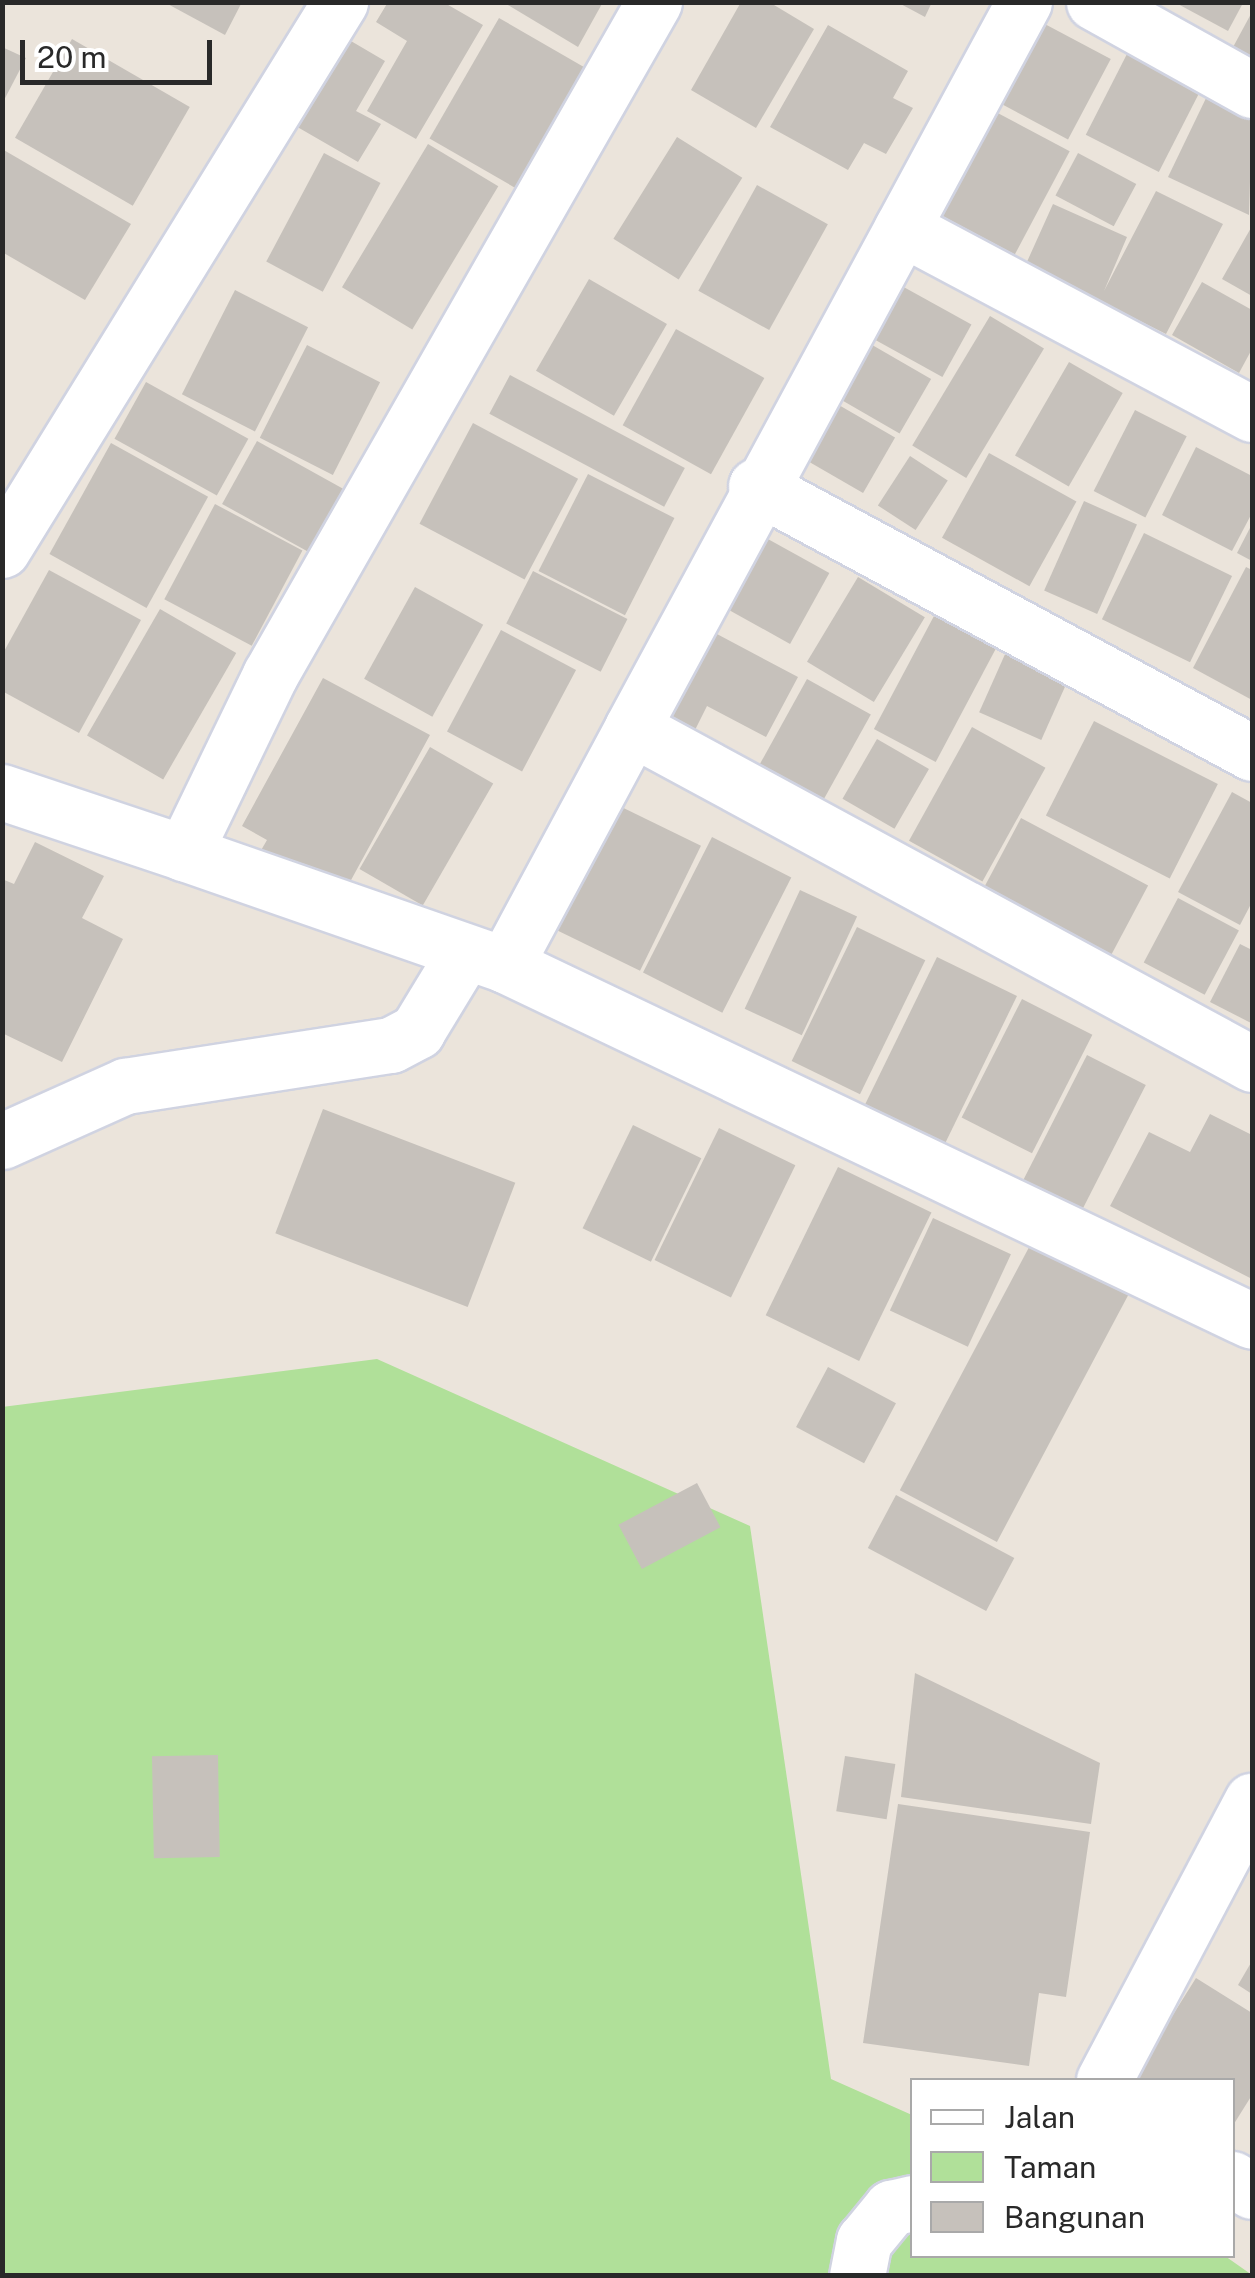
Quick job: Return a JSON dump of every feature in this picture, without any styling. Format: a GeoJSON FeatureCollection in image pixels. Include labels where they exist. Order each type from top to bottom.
{"type":"FeatureCollection","features":[{"type":"Feature","properties":{"kind":"street"},"geometry":{"type":"LineString","coordinates":[[2,550],[340,2]]}},
{"type":"Feature","properties":{"kind":"street"},"geometry":{"type":"LineString","coordinates":[[184,854],[270,676],[654,2]]}},
{"type":"Feature","properties":{"kind":"street"},"geometry":{"type":"LineString","coordinates":[[2,1141],[125,1086],[391,1045],[417,1032],[485,958],[632,728],[756,486],[1024,2]]}},
{"type":"Feature","properties":{"kind":"street"},"geometry":{"type":"LineString","coordinates":[[1094,2],[1252,90]]}},
{"type":"Feature","properties":{"kind":"street"},"geometry":{"type":"LineString","coordinates":[[902,228],[1252,414]]}},
{"type":"Feature","properties":{"kind":"street"},"geometry":{"type":"LineString","coordinates":[[756,486],[1252,752]]}},
{"type":"Feature","properties":{"kind":"street"},"geometry":{"type":"LineString","coordinates":[[632,728],[1252,1064]]}},
{"type":"Feature","properties":{"kind":"street"},"geometry":{"type":"LineString","coordinates":[[2,792],[485,958],[1252,1321]]}},
{"type":"Feature","properties":{"kind":"street"},"geometry":{"type":"LineString","coordinates":[[1105,2078],[1250,1810]]}},
{"type":"Feature","properties":{"kind":"street"},"geometry":{"type":"LineString","coordinates":[[857,2276],[864,2241],[891,2208],[910,2203]]}},
{"type":"Feature","properties":{"kind":"green space"},"geometry":{"type":"Polygon","coordinates":[[[377,1359],[750,1526],[831,2079],[910,2114],[910,2258],[1228,2258],[1252,2275],[3,2275],[2,1407],[377,1359]]]}},
{"type":"Feature","properties":{"kind":"building"},"geometry":{"type":"Polygon","coordinates":[[[164,2],[242,2],[225,35],[164,2]]]}},
{"type":"Feature","properties":{"kind":"building"},"geometry":{"type":"Polygon","coordinates":[[[388,2],[443,2],[483,25],[416,139],[367,111],[407,41],[376,22],[388,2]]]}},
{"type":"Feature","properties":{"kind":"building"},"geometry":{"type":"Polygon","coordinates":[[[503,2],[603,2],[578,47],[503,2]]]}},
{"type":"Feature","properties":{"kind":"building"},"geometry":{"type":"Polygon","coordinates":[[[741,2],[769,2],[814,29],[756,128],[691,90],[741,2]]]}},
{"type":"Feature","properties":{"kind":"building"},"geometry":{"type":"Polygon","coordinates":[[[897,2],[932,2],[925,17],[897,2]]]}},
{"type":"Feature","properties":{"kind":"building"},"geometry":{"type":"Polygon","coordinates":[[[1176,3],[1243,3],[1228,31],[1176,3]]]}},
{"type":"Feature","properties":{"kind":"building"},"geometry":{"type":"Polygon","coordinates":[[[1252,12],[1252,59],[1232,49],[1252,12]]]}},
{"type":"Feature","properties":{"kind":"building"},"geometry":{"type":"Polygon","coordinates":[[[499,18],[597,74],[527,195],[430,138],[499,18]]]}},
{"type":"Feature","properties":{"kind":"building"},"geometry":{"type":"Polygon","coordinates":[[[1041,22],[1111,59],[1068,139],[998,102],[1041,22]]]}},
{"type":"Feature","properties":{"kind":"building"},"geometry":{"type":"Polygon","coordinates":[[[828,25],[908,71],[893,98],[913,108],[886,154],[864,143],[848,170],[770,127],[828,25]]]}},
{"type":"Feature","properties":{"kind":"building"},"geometry":{"type":"Polygon","coordinates":[[[339,34],[385,61],[356,111],[381,124],[358,162],[287,121],[339,34]]]}},
{"type":"Feature","properties":{"kind":"building"},"geometry":{"type":"Polygon","coordinates":[[[72,39],[190,107],[133,206],[15,138],[72,39]]]}},
{"type":"Feature","properties":{"kind":"building"},"geometry":{"type":"Polygon","coordinates":[[[2,47],[26,58],[2,104],[2,47]]]}},
{"type":"Feature","properties":{"kind":"building"},"geometry":{"type":"Polygon","coordinates":[[[1128,52],[1201,89],[1159,172],[1086,135],[1128,52]]]}},
{"type":"Feature","properties":{"kind":"building"},"geometry":{"type":"Polygon","coordinates":[[[1208,94],[1252,115],[1249,215],[1168,177],[1208,94]]]}},
{"type":"Feature","properties":{"kind":"building"},"geometry":{"type":"Polygon","coordinates":[[[992,110],[1070,151],[1015,255],[937,213],[992,110]]]}},
{"type":"Feature","properties":{"kind":"building"},"geometry":{"type":"Polygon","coordinates":[[[677,137],[742,178],[679,280],[613,239],[677,137]]]}},
{"type":"Feature","properties":{"kind":"building"},"geometry":{"type":"Polygon","coordinates":[[[428,144],[498,186],[412,329],[342,287],[428,144]]]}},
{"type":"Feature","properties":{"kind":"building"},"geometry":{"type":"Polygon","coordinates":[[[2,149],[131,224],[85,300],[2,252],[2,149]]]}},
{"type":"Feature","properties":{"kind":"building"},"geometry":{"type":"Polygon","coordinates":[[[324,153],[381,183],[323,292],[266,262],[324,153]]]}},
{"type":"Feature","properties":{"kind":"building"},"geometry":{"type":"Polygon","coordinates":[[[1078,153],[1136,184],[1114,226],[1055,195],[1078,153]]]}},
{"type":"Feature","properties":{"kind":"building"},"geometry":{"type":"Polygon","coordinates":[[[757,185],[828,224],[769,330],[698,291],[757,185]]]}},
{"type":"Feature","properties":{"kind":"building"},"geometry":{"type":"Polygon","coordinates":[[[1156,191],[1223,224],[1166,334],[1026,264],[1053,204],[1127,237],[1104,291],[1156,191]]]}},
{"type":"Feature","properties":{"kind":"building"},"geometry":{"type":"Polygon","coordinates":[[[1252,226],[1252,296],[1222,279],[1252,226]]]}},
{"type":"Feature","properties":{"kind":"building"},"geometry":{"type":"Polygon","coordinates":[[[589,279],[667,324],[614,416],[536,371],[589,279]]]}},
{"type":"Feature","properties":{"kind":"building"},"geometry":{"type":"Polygon","coordinates":[[[891,280],[971,325],[942,377],[862,332],[891,280]]]}},
{"type":"Feature","properties":{"kind":"building"},"geometry":{"type":"Polygon","coordinates":[[[1202,282],[1252,310],[1252,349],[1239,373],[1172,335],[1202,282]]]}},
{"type":"Feature","properties":{"kind":"building"},"geometry":{"type":"Polygon","coordinates":[[[235,290],[308,327],[255,431],[182,394],[235,290]]]}},
{"type":"Feature","properties":{"kind":"building"},"geometry":{"type":"Polygon","coordinates":[[[990,316],[1044,348],[966,478],[912,445],[990,316]]]}},
{"type":"Feature","properties":{"kind":"building"},"geometry":{"type":"Polygon","coordinates":[[[676,329],[764,378],[711,474],[623,425],[676,329]]]}},
{"type":"Feature","properties":{"kind":"building"},"geometry":{"type":"Polygon","coordinates":[[[867,342],[931,379],[900,434],[836,397],[867,342]]]}},
{"type":"Feature","properties":{"kind":"building"},"geometry":{"type":"Polygon","coordinates":[[[307,345],[380,382],[333,475],[260,438],[307,345]]]}},
{"type":"Feature","properties":{"kind":"building"},"geometry":{"type":"Polygon","coordinates":[[[1069,362],[1123,393],[1069,487],[1015,456],[1069,362]]]}},
{"type":"Feature","properties":{"kind":"building"},"geometry":{"type":"Polygon","coordinates":[[[510,375],[685,468],[664,507],[489,414],[510,375]]]}},
{"type":"Feature","properties":{"kind":"building"},"geometry":{"type":"Polygon","coordinates":[[[146,382],[248,439],[217,496],[114,439],[146,382]]]}},
{"type":"Feature","properties":{"kind":"building"},"geometry":{"type":"Polygon","coordinates":[[[818,393],[895,438],[863,493],[786,448],[818,393]]]}},
{"type":"Feature","properties":{"kind":"building"},"geometry":{"type":"Polygon","coordinates":[[[1135,410],[1187,436],[1145,517],[1094,491],[1135,410]]]}},
{"type":"Feature","properties":{"kind":"building"},"geometry":{"type":"Polygon","coordinates":[[[473,423],[578,479],[525,580],[419,524],[473,423]]]}},
{"type":"Feature","properties":{"kind":"building"},"geometry":{"type":"Polygon","coordinates":[[[257,441],[344,489],[310,552],[222,504],[257,441]]]}},
{"type":"Feature","properties":{"kind":"building"},"geometry":{"type":"Polygon","coordinates":[[[111,443],[208,497],[147,608],[49,554],[111,443]]]}},
{"type":"Feature","properties":{"kind":"building"},"geometry":{"type":"Polygon","coordinates":[[[1196,447],[1252,476],[1252,513],[1232,551],[1162,515],[1196,447]]]}},
{"type":"Feature","properties":{"kind":"building"},"geometry":{"type":"Polygon","coordinates":[[[989,453],[1076,501],[1029,586],[942,538],[989,453]]]}},
{"type":"Feature","properties":{"kind":"building"},"geometry":{"type":"Polygon","coordinates":[[[910,456],[948,481],[916,530],[878,505],[910,456]]]}},
{"type":"Feature","properties":{"kind":"building"},"geometry":{"type":"Polygon","coordinates":[[[588,474],[674,518],[625,615],[539,571],[588,474]]]}},
{"type":"Feature","properties":{"kind":"building"},"geometry":{"type":"Polygon","coordinates":[[[1084,501],[1137,525],[1097,614],[1044,591],[1084,501]]]}},
{"type":"Feature","properties":{"kind":"building"},"geometry":{"type":"Polygon","coordinates":[[[215,504],[302,550],[252,646],[164,599],[215,504]]]}},
{"type":"Feature","properties":{"kind":"building"},"geometry":{"type":"Polygon","coordinates":[[[1252,524],[1252,561],[1237,553],[1252,524]]]}},
{"type":"Feature","properties":{"kind":"building"},"geometry":{"type":"Polygon","coordinates":[[[748,528],[829,573],[790,644],[709,599],[748,528]]]}},
{"type":"Feature","properties":{"kind":"building"},"geometry":{"type":"Polygon","coordinates":[[[1144,533],[1232,576],[1190,662],[1102,619],[1144,533]]]}},
{"type":"Feature","properties":{"kind":"building"},"geometry":{"type":"Polygon","coordinates":[[[1246,567],[1252,570],[1252,700],[1193,668],[1246,567]]]}},
{"type":"Feature","properties":{"kind":"building"},"geometry":{"type":"Polygon","coordinates":[[[49,570],[141,620],[79,733],[2,691],[2,655],[49,570]]]}},
{"type":"Feature","properties":{"kind":"building"},"geometry":{"type":"Polygon","coordinates":[[[533,571],[627,619],[601,672],[506,624],[533,571]]]}},
{"type":"Feature","properties":{"kind":"building"},"geometry":{"type":"Polygon","coordinates":[[[858,577],[925,617],[874,702],[807,662],[858,577]]]}},
{"type":"Feature","properties":{"kind":"building"},"geometry":{"type":"Polygon","coordinates":[[[415,587],[483,625],[432,717],[364,679],[415,587]]]}},
{"type":"Feature","properties":{"kind":"building"},"geometry":{"type":"Polygon","coordinates":[[[160,609],[236,653],[163,779],[87,735],[160,609]]]}},
{"type":"Feature","properties":{"kind":"building"},"geometry":{"type":"Polygon","coordinates":[[[934,616],[996,649],[936,762],[874,729],[934,616]]]}},
{"type":"Feature","properties":{"kind":"building"},"geometry":{"type":"Polygon","coordinates":[[[700,625],[798,677],[766,737],[707,706],[693,734],[653,713],[700,625]]]}},
{"type":"Feature","properties":{"kind":"building"},"geometry":{"type":"Polygon","coordinates":[[[501,630],[576,670],[522,771],[447,732],[501,630]]]}},
{"type":"Feature","properties":{"kind":"building"},"geometry":{"type":"Polygon","coordinates":[[[1006,652],[1068,680],[1041,740],[979,712],[1006,652]]]}},
{"type":"Feature","properties":{"kind":"building"},"geometry":{"type":"Polygon","coordinates":[[[323,678],[430,735],[338,904],[256,859],[267,840],[242,826],[323,678]]]}},
{"type":"Feature","properties":{"kind":"building"},"geometry":{"type":"Polygon","coordinates":[[[807,679],[871,714],[820,805],[757,770],[807,679]]]}},
{"type":"Feature","properties":{"kind":"building"},"geometry":{"type":"Polygon","coordinates":[[[1094,721],[1218,784],[1170,879],[1046,815],[1094,721]]]}},
{"type":"Feature","properties":{"kind":"building"},"geometry":{"type":"Polygon","coordinates":[[[972,727],[1045,768],[982,881],[909,841],[972,727]]]}},
{"type":"Feature","properties":{"kind":"building"},"geometry":{"type":"Polygon","coordinates":[[[877,739],[929,769],[894,829],[842,799],[877,739]]]}},
{"type":"Feature","properties":{"kind":"building"},"geometry":{"type":"Polygon","coordinates":[[[430,747],[493,784],[423,906],[360,869],[430,747]]]}},
{"type":"Feature","properties":{"kind":"building"},"geometry":{"type":"Polygon","coordinates":[[[1232,792],[1252,803],[1252,902],[1240,925],[1178,892],[1232,792]]]}},
{"type":"Feature","properties":{"kind":"building"},"geometry":{"type":"Polygon","coordinates":[[[603,798],[701,846],[640,971],[542,923],[603,798]]]}},
{"type":"Feature","properties":{"kind":"building"},"geometry":{"type":"Polygon","coordinates":[[[1021,818],[1148,886],[1110,957],[983,890],[1021,818]]]}},
{"type":"Feature","properties":{"kind":"building"},"geometry":{"type":"Polygon","coordinates":[[[712,837],[791,877],[722,1013],[643,972],[712,837]]]}},
{"type":"Feature","properties":{"kind":"building"},"geometry":{"type":"Polygon","coordinates":[[[35,842],[104,876],[82,918],[123,939],[62,1062],[2,1033],[2,879],[14,884],[35,842]]]}},
{"type":"Feature","properties":{"kind":"building"},"geometry":{"type":"Polygon","coordinates":[[[800,890],[857,917],[802,1035],[745,1009],[800,890]]]}},
{"type":"Feature","properties":{"kind":"building"},"geometry":{"type":"Polygon","coordinates":[[[1178,898],[1239,930],[1205,995],[1144,962],[1178,898]]]}},
{"type":"Feature","properties":{"kind":"building"},"geometry":{"type":"Polygon","coordinates":[[[857,927],[925,960],[860,1094],[792,1061],[857,927]]]}},
{"type":"Feature","properties":{"kind":"building"},"geometry":{"type":"Polygon","coordinates":[[[1240,944],[1252,950],[1251,1023],[1210,1002],[1240,944]]]}},
{"type":"Feature","properties":{"kind":"building"},"geometry":{"type":"Polygon","coordinates":[[[937,957],[1017,996],[945,1144],[865,1105],[937,957]]]}},
{"type":"Feature","properties":{"kind":"building"},"geometry":{"type":"Polygon","coordinates":[[[1022,999],[1092,1035],[1032,1153],[962,1118],[1022,999]]]}},
{"type":"Feature","properties":{"kind":"building"},"geometry":{"type":"Polygon","coordinates":[[[1087,1055],[1146,1085],[1077,1220],[1018,1190],[1087,1055]]]}},
{"type":"Feature","properties":{"kind":"building"},"geometry":{"type":"Polygon","coordinates":[[[323,1109],[515,1183],[468,1307],[275,1233],[323,1109]]]}},
{"type":"Feature","properties":{"kind":"building"},"geometry":{"type":"Polygon","coordinates":[[[1210,1114],[1252,1135],[1252,1279],[1110,1206],[1149,1132],[1190,1152],[1210,1114]]]}},
{"type":"Feature","properties":{"kind":"building"},"geometry":{"type":"Polygon","coordinates":[[[633,1125],[701,1158],[651,1262],[583,1228],[633,1125]]]}},
{"type":"Feature","properties":{"kind":"building"},"geometry":{"type":"Polygon","coordinates":[[[719,1128],[795,1165],[731,1297],[655,1260],[719,1128]]]}},
{"type":"Feature","properties":{"kind":"building"},"geometry":{"type":"Polygon","coordinates":[[[838,1167],[931,1213],[859,1361],[766,1315],[838,1167]]]}},
{"type":"Feature","properties":{"kind":"building"},"geometry":{"type":"Polygon","coordinates":[[[933,1218],[1011,1254],[968,1347],[890,1310],[933,1218]]]}},
{"type":"Feature","properties":{"kind":"building"},"geometry":{"type":"Polygon","coordinates":[[[1035,1236],[1132,1288],[997,1542],[900,1490],[1035,1236]]]}},
{"type":"Feature","properties":{"kind":"building"},"geometry":{"type":"Polygon","coordinates":[[[828,1367],[896,1403],[864,1463],[796,1427],[828,1367]]]}},
{"type":"Feature","properties":{"kind":"building"},"geometry":{"type":"Polygon","coordinates":[[[697,1483],[720,1527],[642,1569],[618,1525],[697,1483]]]}},
{"type":"Feature","properties":{"kind":"building"},"geometry":{"type":"Polygon","coordinates":[[[896,1495],[1014,1558],[986,1611],[868,1548],[896,1495]]]}},
{"type":"Feature","properties":{"kind":"building"},"geometry":{"type":"Polygon","coordinates":[[[915,1673],[1100,1763],[1091,1824],[901,1797],[915,1673]]]}},
{"type":"Feature","properties":{"kind":"building"},"geometry":{"type":"Polygon","coordinates":[[[218,1755],[220,1857],[154,1858],[152,1756],[218,1755]]]}},
{"type":"Feature","properties":{"kind":"building"},"geometry":{"type":"Polygon","coordinates":[[[845,1756],[895,1764],[887,1819],[836,1811],[845,1756]]]}},
{"type":"Feature","properties":{"kind":"building"},"geometry":{"type":"Polygon","coordinates":[[[898,1804],[1090,1832],[1066,1997],[1039,1993],[1029,2066],[863,2043],[898,1804]]]}},
{"type":"Feature","properties":{"kind":"building"},"geometry":{"type":"Polygon","coordinates":[[[1252,1961],[1252,1994],[1238,1985],[1252,1961]]]}},
{"type":"Feature","properties":{"kind":"building"},"geometry":{"type":"Polygon","coordinates":[[[1196,1978],[1252,2013],[1252,2095],[1235,2122],[1235,2078],[1133,2078],[1196,1978]]]}}]}
